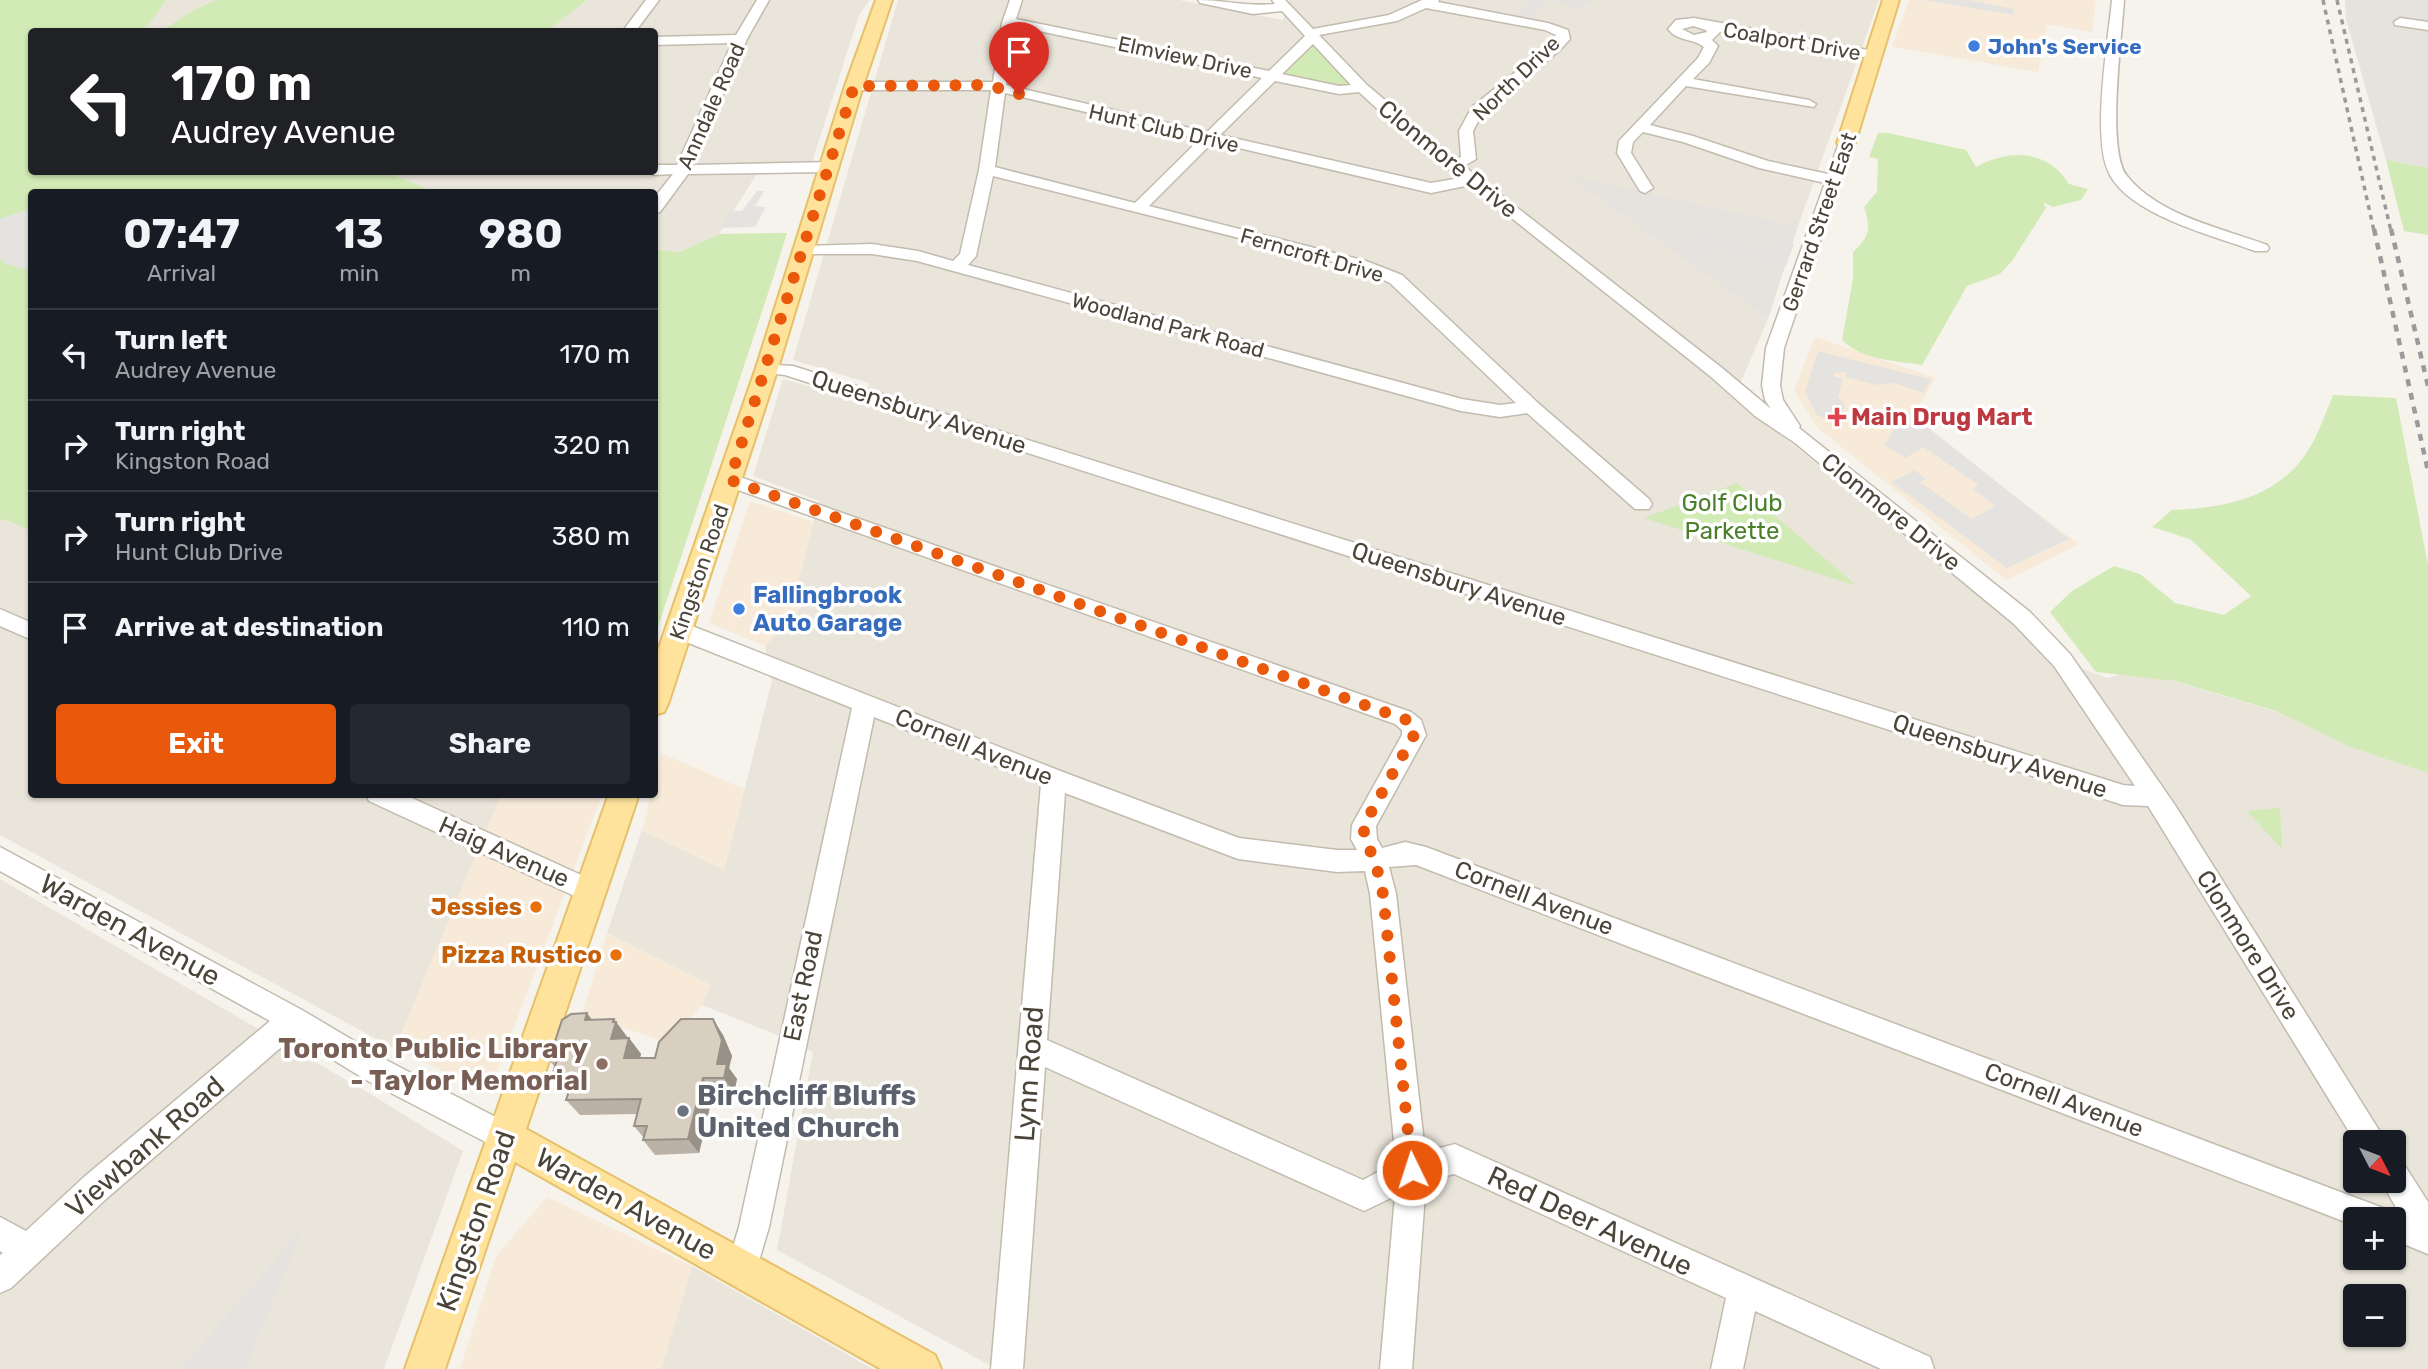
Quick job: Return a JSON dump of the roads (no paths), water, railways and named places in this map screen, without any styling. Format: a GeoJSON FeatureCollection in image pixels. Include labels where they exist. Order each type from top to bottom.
{"type":"FeatureCollection","features":[{"type":"Feature","properties":{"kind":"main road","name":"Kingston Road"},"geometry":{"type":"LineString","coordinates":[[658,692],[767,368],[854,86],[884,0]]}},
{"type":"Feature","properties":{"kind":"main road","name":"Gerrard Street East"},"geometry":{"type":"LineString","coordinates":[[1846,143],[1874,55],[1887,1]]}},
{"type":"Feature","properties":{"kind":"main road","name":"Kingston Road"},"geometry":{"type":"LineString","coordinates":[[425,1369],[623,798]]}},
{"type":"Feature","properties":{"kind":"main road","name":"Warden Avenue"},"geometry":{"type":"LineString","coordinates":[[505,1137],[921,1369]]}},
{"type":"Feature","properties":{"kind":"street"},"geometry":{"type":"LineString","coordinates":[[631,28],[653,0]]}},
{"type":"Feature","properties":{"kind":"street","name":"Anndale Road"},"geometry":{"type":"LineString","coordinates":[[658,203],[683,169],[740,39],[763,0]]}},
{"type":"Feature","properties":{"kind":"street"},"geometry":{"type":"LineString","coordinates":[[957,266],[968,256],[987,170],[1007,23],[1016,0]]}},
{"type":"Feature","properties":{"kind":"street"},"geometry":{"type":"LineString","coordinates":[[1204,0],[1253,10],[1282,4]]}},
{"type":"Feature","properties":{"kind":"street"},"geometry":{"type":"LineString","coordinates":[[2118,0],[2110,122],[2116,174],[2135,194],[2172,214],[2261,248]]}},
{"type":"Feature","properties":{"kind":"street"},"geometry":{"type":"LineString","coordinates":[[1139,207],[1211,139],[1270,75],[1312,35],[1388,19],[1430,2]]}},
{"type":"Feature","properties":{"kind":"street","name":"North Drive"},"geometry":{"type":"LineString","coordinates":[[1430,2],[1548,27],[1563,33],[1563,39],[1555,47],[1476,110],[1466,131],[1469,159],[1452,165]]}},
{"type":"Feature","properties":{"kind":"street","name":"Clonmore Drive"},"geometry":{"type":"LineString","coordinates":[[1282,4],[1362,88],[1452,165],[1762,412],[1802,439],[2025,621],[2062,660],[2152,796],[2166,812],[2364,1130]]}},
{"type":"Feature","properties":{"kind":"street"},"geometry":{"type":"LineString","coordinates":[[2400,22],[2428,26]]}},
{"type":"Feature","properties":{"kind":"street","name":"Elmview Drive"},"geometry":{"type":"LineString","coordinates":[[1007,23],[1020,23],[1339,90],[1362,88]]}},
{"type":"Feature","properties":{"kind":"street","name":"Coalport Drive"},"geometry":{"type":"LineString","coordinates":[[1645,188],[1624,153],[1626,141],[1686,82],[1704,60],[1711,46],[1707,33],[1874,55]]}},
{"type":"Feature","properties":{"kind":"street"},"geometry":{"type":"LineString","coordinates":[[658,41],[740,39]]}},
{"type":"Feature","properties":{"kind":"street"},"geometry":{"type":"LineString","coordinates":[[1686,82],[1809,104]]}},
{"type":"Feature","properties":{"kind":"street","name":"Hunt Club Drive"},"geometry":{"type":"LineString","coordinates":[[854,86],[988,85],[1431,188],[1472,180]]}},
{"type":"Feature","properties":{"kind":"street"},"geometry":{"type":"LineString","coordinates":[[1641,127],[1688,139],[1764,165],[1834,180]]}},
{"type":"Feature","properties":{"kind":"street","name":"Gerrard Street East"},"geometry":{"type":"LineString","coordinates":[[1770,385],[1775,348],[1846,143]]}},
{"type":"Feature","properties":{"kind":"street"},"geometry":{"type":"LineString","coordinates":[[658,170],[830,167]]}},
{"type":"Feature","properties":{"kind":"street","name":"Ferncroft Drive"},"geometry":{"type":"LineString","coordinates":[[987,170],[1368,267],[1396,279],[1531,407],[1642,504]]}},
{"type":"Feature","properties":{"kind":"street","name":"Woodland Park Road"},"geometry":{"type":"LineString","coordinates":[[804,251],[872,249],[957,266],[1461,405],[1500,411],[1531,407]]}},
{"type":"Feature","properties":{"kind":"street","name":"Queensbury Avenue"},"geometry":{"type":"LineString","coordinates":[[767,368],[787,370],[2123,795],[2152,796]]}},
{"type":"Feature","properties":{"kind":"street"},"geometry":{"type":"LineString","coordinates":[[1726,382],[1770,385],[1783,416],[1802,439]]}},
{"type":"Feature","properties":{"kind":"street"},"geometry":{"type":"LineString","coordinates":[[730,480],[1403,718],[1413,726],[1414,735],[1364,825],[1364,839],[1375,860],[1383,894],[1412,1170],[1396,1369]]}},
{"type":"Feature","properties":{"kind":"street"},"geometry":{"type":"LineString","coordinates":[[0,617],[28,630]]}},
{"type":"Feature","properties":{"kind":"street","name":"Cornell Avenue"},"geometry":{"type":"LineString","coordinates":[[679,630],[1054,779],[1238,848],[1335,861],[1375,860],[1405,853],[1417,854],[2347,1207]]}},
{"type":"Feature","properties":{"kind":"street","name":"East Road"},"geometry":{"type":"LineString","coordinates":[[742,1269],[754,1227],[865,703]]}},
{"type":"Feature","properties":{"kind":"street","name":"Lynn Road"},"geometry":{"type":"LineString","coordinates":[[1007,1369],[1054,779]]}},
{"type":"Feature","properties":{"kind":"street","name":"Haig Avenue"},"geometry":{"type":"LineString","coordinates":[[387,798],[592,892]]}},
{"type":"Feature","properties":{"kind":"street","name":"Warden Avenue"},"geometry":{"type":"LineString","coordinates":[[0,858],[292,1019],[378,1071],[505,1137]]}},
{"type":"Feature","properties":{"kind":"street","name":"Viewbank Road"},"geometry":{"type":"LineString","coordinates":[[0,1276],[95,1188],[267,1044],[292,1019]]}},
{"type":"Feature","properties":{"kind":"street","name":"Red Deer Avenue"},"geometry":{"type":"LineString","coordinates":[[1031,1047],[1364,1196],[1412,1170],[1455,1159],[1919,1369]]}},
{"type":"Feature","properties":{"kind":"street"},"geometry":{"type":"LineString","coordinates":[[2405,1194],[2428,1230]]}},
{"type":"Feature","properties":{"kind":"street"},"geometry":{"type":"LineString","coordinates":[[2406,1230],[2428,1238]]}},
{"type":"Feature","properties":{"kind":"street"},"geometry":{"type":"LineString","coordinates":[[0,1233],[27,1251]]}},
{"type":"Feature","properties":{"kind":"street"},"geometry":{"type":"LineString","coordinates":[[1727,1369],[1743,1291]]}},
{"type":"Feature","properties":{"kind":"railway"},"geometry":{"type":"LineString","coordinates":[[2323,0],[2374,231]]}},
{"type":"Feature","properties":{"kind":"railway"},"geometry":{"type":"LineString","coordinates":[[2337,0],[2391,231]]}},
{"type":"Feature","properties":{"kind":"railway"},"geometry":{"type":"LineString","coordinates":[[2374,229],[2428,471]]}},
{"type":"Feature","properties":{"kind":"railway"},"geometry":{"type":"LineString","coordinates":[[2391,229],[2428,386]]}},
{"type":"Feature","properties":{"kind":"place","name":"John's Service"},"geometry":{"type":"Point","coordinates":[1974,46]}},
{"type":"Feature","properties":{"kind":"place","name":"Main Drug Mart"},"geometry":{"type":"Point","coordinates":[1837,417]}},
{"type":"Feature","properties":{"kind":"place","name":"Fallingbrook Auto Garage"},"geometry":{"type":"Point","coordinates":[739,609]}},
{"type":"Feature","properties":{"kind":"place","name":"Jessies"},"geometry":{"type":"Point","coordinates":[536,907]}},
{"type":"Feature","properties":{"kind":"place","name":"Pizza Rustico"},"geometry":{"type":"Point","coordinates":[616,955]}},
{"type":"Feature","properties":{"kind":"place","name":"Toronto Public Library - Taylor Memorial"},"geometry":{"type":"Point","coordinates":[602,1064]}},
{"type":"Feature","properties":{"kind":"place","name":"Birchcliff Bluffs United Church"},"geometry":{"type":"Point","coordinates":[683,1111]}},
{"type":"Feature","properties":{"kind":"park label","name":"Golf Club Parkette"},"geometry":{"type":"Point","coordinates":[1732,517]}}]}
